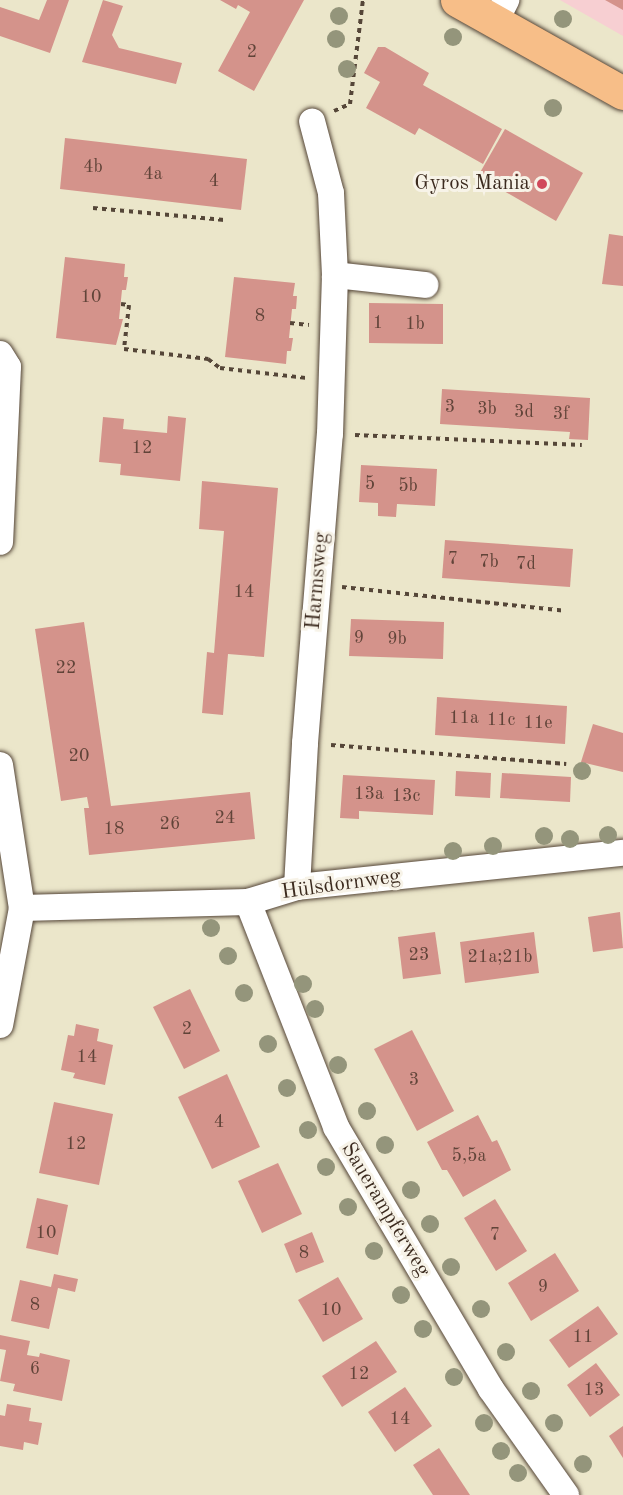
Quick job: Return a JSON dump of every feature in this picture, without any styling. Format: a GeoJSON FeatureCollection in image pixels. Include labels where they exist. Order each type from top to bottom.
{"type":"FeatureCollection","features":[{"type":"Feature","properties":{"kind":"main road"},"geometry":{"type":"LineString","coordinates":[[457,0],[501,11],[623,93]]}},
{"type":"Feature","properties":{"kind":"street","name":"Harmsweg"},"geometry":{"type":"LineString","coordinates":[[297,886],[305,743],[330,434],[335,275],[331,193],[312,121]]}},
{"type":"Feature","properties":{"kind":"street"},"geometry":{"type":"LineString","coordinates":[[335,275],[425,285]]}},
{"type":"Feature","properties":{"kind":"street"},"geometry":{"type":"LineString","coordinates":[[0,354],[8,368],[0,542]]}},
{"type":"Feature","properties":{"kind":"street"},"geometry":{"type":"LineString","coordinates":[[0,765],[22,908],[0,1025]]}},
{"type":"Feature","properties":{"kind":"street","name":"Hülsdornweg"},"geometry":{"type":"LineString","coordinates":[[22,908],[248,902],[297,886],[623,853]]}},
{"type":"Feature","properties":{"kind":"street","name":"Sauerampferweg"},"geometry":{"type":"LineString","coordinates":[[248,902],[336,1127],[491,1389],[566,1495]]}},
{"type":"Feature","properties":{"kind":"path"},"geometry":{"type":"LineString","coordinates":[[312,121],[350,104],[363,0]]}},
{"type":"Feature","properties":{"kind":"path"},"geometry":{"type":"LineString","coordinates":[[93,208],[224,220]]}},
{"type":"Feature","properties":{"kind":"path"},"geometry":{"type":"LineString","coordinates":[[121,304],[129,305],[124,349],[208,359],[220,368],[332,381]]}},
{"type":"Feature","properties":{"kind":"path"},"geometry":{"type":"LineString","coordinates":[[330,434],[582,446]]}},
{"type":"Feature","properties":{"kind":"path"},"geometry":{"type":"LineString","coordinates":[[318,584],[565,611]]}},
{"type":"Feature","properties":{"kind":"path"},"geometry":{"type":"LineString","coordinates":[[305,743],[566,764]]}},
{"type":"Feature","properties":{"kind":"shaded area"},"geometry":{"type":"Polygon","coordinates":[[[560,0],[623,0],[623,36],[560,0]]]}},
{"type":"Feature","properties":{"kind":"building"},"geometry":{"type":"Polygon","coordinates":[[[47,0],[69,0],[50,53],[0,36],[0,7],[39,20],[47,0]]]}},
{"type":"Feature","properties":{"kind":"building"},"geometry":{"type":"Polygon","coordinates":[[[103,0],[123,6],[112,35],[119,48],[182,63],[176,84],[82,62],[103,0]]]}},
{"type":"Feature","properties":{"kind":"building"},"geometry":{"type":"Polygon","coordinates":[[[220,0],[304,0],[254,91],[218,71],[250,12],[238,5],[236,9],[220,0]]]}},
{"type":"Feature","properties":{"kind":"building"},"geometry":{"type":"Polygon","coordinates":[[[605,0],[623,0],[623,10],[605,0]]]}},
{"type":"Feature","properties":{"kind":"building"},"geometry":{"type":"Polygon","coordinates":[[[378,47],[385,47],[429,73],[423,85],[502,129],[483,164],[419,128],[415,135],[366,108],[380,82],[364,73],[378,47]]]}},
{"type":"Feature","properties":{"kind":"building"},"geometry":{"type":"Polygon","coordinates":[[[505,129],[583,173],[556,221],[478,176],[505,129]]]}},
{"type":"Feature","properties":{"kind":"building"},"geometry":{"type":"Polygon","coordinates":[[[65,138],[247,159],[241,210],[60,189],[65,138]]]}},
{"type":"Feature","properties":{"kind":"building"},"geometry":{"type":"Polygon","coordinates":[[[609,234],[623,236],[623,286],[602,284],[609,234]]]}},
{"type":"Feature","properties":{"kind":"building"},"geometry":{"type":"Polygon","coordinates":[[[65,257],[125,264],[124,277],[128,277],[126,290],[122,290],[119,319],[123,319],[116,345],[56,338],[65,257]]]}},
{"type":"Feature","properties":{"kind":"building"},"geometry":{"type":"Polygon","coordinates":[[[234,277],[295,283],[293,296],[297,296],[296,309],[292,309],[289,338],[293,338],[291,351],[287,351],[286,364],[225,357],[234,277]]]}},
{"type":"Feature","properties":{"kind":"building"},"geometry":{"type":"Polygon","coordinates":[[[369,303],[443,304],[443,344],[369,343],[369,303]]]}},
{"type":"Feature","properties":{"kind":"building"},"geometry":{"type":"Polygon","coordinates":[[[442,389],[590,398],[588,440],[569,439],[570,432],[440,424],[442,389]]]}},
{"type":"Feature","properties":{"kind":"building"},"geometry":{"type":"Polygon","coordinates":[[[168,416],[186,418],[180,481],[120,475],[121,464],[99,462],[103,417],[124,419],[123,429],[167,433],[168,416]]]}},
{"type":"Feature","properties":{"kind":"building"},"geometry":{"type":"Polygon","coordinates":[[[361,465],[437,469],[435,506],[397,504],[396,517],[378,516],[378,503],[359,502],[361,465]]]}},
{"type":"Feature","properties":{"kind":"building"},"geometry":{"type":"Polygon","coordinates":[[[202,481],[278,488],[264,657],[228,654],[223,715],[202,713],[207,652],[214,653],[224,531],[199,529],[202,481]]]}},
{"type":"Feature","properties":{"kind":"building"},"geometry":{"type":"Polygon","coordinates":[[[445,540],[573,549],[570,587],[442,578],[445,540]]]}},
{"type":"Feature","properties":{"kind":"building"},"geometry":{"type":"Polygon","coordinates":[[[351,619],[444,622],[443,659],[349,656],[351,619]]]}},
{"type":"Feature","properties":{"kind":"building"},"geometry":{"type":"Polygon","coordinates":[[[84,622],[111,806],[250,792],[255,839],[89,855],[84,808],[89,808],[87,797],[61,801],[35,629],[84,622]]]}},
{"type":"Feature","properties":{"kind":"building"},"geometry":{"type":"Polygon","coordinates":[[[437,697],[567,706],[565,744],[435,735],[437,697]]]}},
{"type":"Feature","properties":{"kind":"building"},"geometry":{"type":"Polygon","coordinates":[[[593,724],[623,733],[623,772],[581,762],[593,724]]]}},
{"type":"Feature","properties":{"kind":"building"},"geometry":{"type":"Polygon","coordinates":[[[456,771],[491,773],[490,798],[455,796],[456,771]]]}},
{"type":"Feature","properties":{"kind":"building"},"geometry":{"type":"Polygon","coordinates":[[[502,773],[571,777],[570,802],[500,798],[502,773]]]}},
{"type":"Feature","properties":{"kind":"building"},"geometry":{"type":"Polygon","coordinates":[[[343,775],[435,780],[433,815],[359,811],[359,819],[340,818],[343,775]]]}},
{"type":"Feature","properties":{"kind":"building"},"geometry":{"type":"Polygon","coordinates":[[[620,912],[623,948],[593,952],[588,917],[620,912]]]}},
{"type":"Feature","properties":{"kind":"building"},"geometry":{"type":"Polygon","coordinates":[[[435,932],[441,974],[403,979],[398,937],[435,932]]]}},
{"type":"Feature","properties":{"kind":"building"},"geometry":{"type":"Polygon","coordinates":[[[534,932],[539,973],[465,983],[460,942],[534,932]]]}},
{"type":"Feature","properties":{"kind":"building"},"geometry":{"type":"Polygon","coordinates":[[[190,989],[220,1051],[184,1069],[153,1007],[190,989]]]}},
{"type":"Feature","properties":{"kind":"building"},"geometry":{"type":"Polygon","coordinates":[[[76,1024],[99,1029],[97,1041],[113,1045],[105,1085],[73,1078],[75,1073],[61,1070],[68,1035],[74,1036],[76,1024]]]}},
{"type":"Feature","properties":{"kind":"building"},"geometry":{"type":"Polygon","coordinates":[[[412,1030],[454,1111],[417,1131],[374,1049],[412,1030]]]}},
{"type":"Feature","properties":{"kind":"building"},"geometry":{"type":"Polygon","coordinates":[[[227,1074],[260,1147],[212,1169],[178,1097],[227,1074]]]}},
{"type":"Feature","properties":{"kind":"building"},"geometry":{"type":"Polygon","coordinates":[[[54,1102],[113,1114],[99,1185],[39,1173],[54,1102]]]}},
{"type":"Feature","properties":{"kind":"building"},"geometry":{"type":"Polygon","coordinates":[[[478,1115],[492,1142],[497,1140],[511,1170],[463,1197],[447,1170],[442,1170],[427,1142],[478,1115]]]}},
{"type":"Feature","properties":{"kind":"building"},"geometry":{"type":"Polygon","coordinates":[[[278,1163],[302,1214],[262,1233],[238,1181],[278,1163]]]}},
{"type":"Feature","properties":{"kind":"building"},"geometry":{"type":"Polygon","coordinates":[[[37,1198],[68,1205],[58,1255],[26,1248],[37,1198]]]}},
{"type":"Feature","properties":{"kind":"building"},"geometry":{"type":"Polygon","coordinates":[[[495,1199],[527,1251],[496,1271],[464,1218],[495,1199]]]}},
{"type":"Feature","properties":{"kind":"building"},"geometry":{"type":"Polygon","coordinates":[[[312,1232],[324,1262],[296,1273],[284,1244],[312,1232]]]}},
{"type":"Feature","properties":{"kind":"building"},"geometry":{"type":"Polygon","coordinates":[[[555,1253],[579,1291],[531,1321],[508,1283],[555,1253]]]}},
{"type":"Feature","properties":{"kind":"building"},"geometry":{"type":"Polygon","coordinates":[[[54,1274],[78,1279],[75,1292],[58,1288],[49,1329],[11,1321],[20,1280],[51,1287],[54,1274]]]}},
{"type":"Feature","properties":{"kind":"building"},"geometry":{"type":"Polygon","coordinates":[[[338,1277],[363,1319],[323,1342],[298,1300],[338,1277]]]}},
{"type":"Feature","properties":{"kind":"building"},"geometry":{"type":"Polygon","coordinates":[[[598,1306],[618,1334],[569,1368],[549,1340],[598,1306]]]}},
{"type":"Feature","properties":{"kind":"building"},"geometry":{"type":"Polygon","coordinates":[[[0,1335],[30,1341],[27,1355],[39,1357],[40,1353],[70,1360],[62,1401],[13,1391],[15,1384],[0,1381],[6,1350],[0,1349],[0,1335]]]}},
{"type":"Feature","properties":{"kind":"building"},"geometry":{"type":"Polygon","coordinates":[[[376,1341],[397,1372],[342,1407],[322,1376],[376,1341]]]}},
{"type":"Feature","properties":{"kind":"building"},"geometry":{"type":"Polygon","coordinates":[[[596,1363],[620,1395],[590,1417],[567,1385],[596,1363]]]}},
{"type":"Feature","properties":{"kind":"building"},"geometry":{"type":"Polygon","coordinates":[[[405,1387],[432,1426],[395,1452],[368,1412],[405,1387]]]}},
{"type":"Feature","properties":{"kind":"building"},"geometry":{"type":"Polygon","coordinates":[[[7,1404],[31,1408],[29,1421],[42,1423],[38,1445],[24,1442],[23,1450],[0,1446],[0,1415],[5,1416],[7,1404]]]}},
{"type":"Feature","properties":{"kind":"building"},"geometry":{"type":"Polygon","coordinates":[[[623,1426],[623,1458],[609,1436],[623,1426]]]}},
{"type":"Feature","properties":{"kind":"building"},"geometry":{"type":"Polygon","coordinates":[[[439,1448],[470,1495],[433,1495],[413,1465],[439,1448]]]}},
{"type":"Feature","properties":{"kind":"place","name":"Gyros Mania"},"geometry":{"type":"Point","coordinates":[542,184]}}]}
